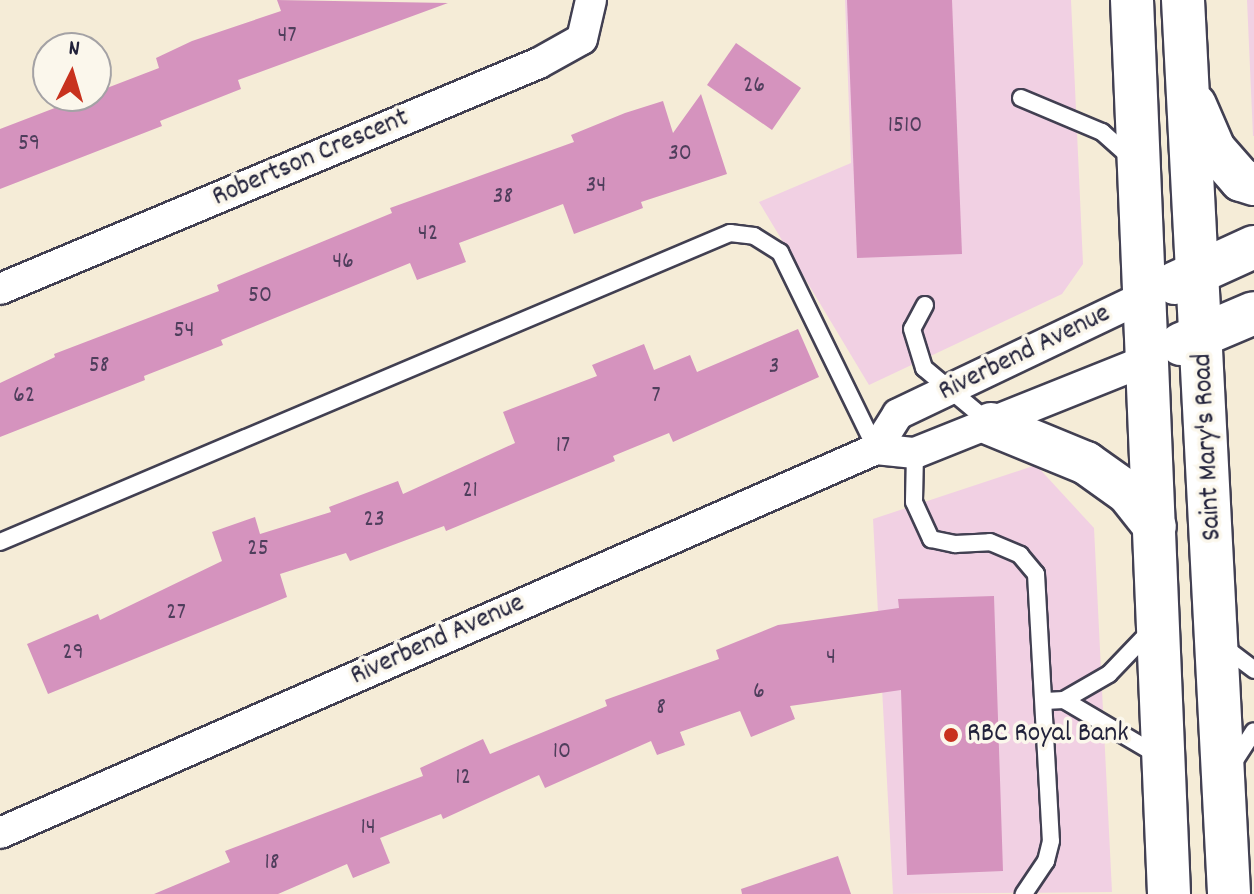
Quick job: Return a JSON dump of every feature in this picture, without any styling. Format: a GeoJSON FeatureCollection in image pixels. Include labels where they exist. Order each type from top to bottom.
{"type":"FeatureCollection","features":[{"type":"Feature","properties":{"kind":"main road","name":"Saint Mary's Road"},"geometry":{"type":"LineString","coordinates":[[1132,0],[1169,894]]}},
{"type":"Feature","properties":{"kind":"main road","name":"Saint Mary's Road"},"geometry":{"type":"LineString","coordinates":[[1183,0],[1203,334],[1229,894]]}},
{"type":"Feature","properties":{"kind":"main road"},"geometry":{"type":"LineString","coordinates":[[1188,88],[1214,149],[1241,180],[1254,184]]}},
{"type":"Feature","properties":{"kind":"main road"},"geometry":{"type":"LineString","coordinates":[[1145,296],[1254,247]]}},
{"type":"Feature","properties":{"kind":"main road"},"geometry":{"type":"LineString","coordinates":[[1148,360],[1254,313]]}},
{"type":"Feature","properties":{"kind":"main road"},"geometry":{"type":"LineString","coordinates":[[991,424],[1086,463],[1128,493],[1155,527]]}},
{"type":"Feature","properties":{"kind":"street","name":"Robertson Crescent"},"geometry":{"type":"LineString","coordinates":[[0,289],[539,63],[582,39],[591,0]]}},
{"type":"Feature","properties":{"kind":"street","name":"Riverbend Avenue"},"geometry":{"type":"LineString","coordinates":[[876,449],[898,414],[952,391],[1145,296]]}},
{"type":"Feature","properties":{"kind":"street","name":"Riverbend Avenue"},"geometry":{"type":"LineString","coordinates":[[0,833],[876,449],[915,453],[1148,360]]}},
{"type":"Feature","properties":{"kind":"lane"},"geometry":{"type":"LineString","coordinates":[[1021,98],[1102,132],[1123,147],[1140,171]]}},
{"type":"Feature","properties":{"kind":"lane"},"geometry":{"type":"LineString","coordinates":[[0,542],[730,233],[754,236],[780,252],[876,449]]}},
{"type":"Feature","properties":{"kind":"lane"},"geometry":{"type":"LineString","coordinates":[[925,305],[912,329],[924,368],[991,424]]}},
{"type":"Feature","properties":{"kind":"lane"},"geometry":{"type":"LineString","coordinates":[[915,453],[914,502],[931,539],[990,542],[1020,555],[1036,574],[1051,841],[1046,861],[1024,894]]}},
{"type":"Feature","properties":{"kind":"lane"},"geometry":{"type":"LineString","coordinates":[[1045,701],[1064,700],[1109,674],[1158,622]]}},
{"type":"Feature","properties":{"kind":"lane"},"geometry":{"type":"LineString","coordinates":[[1218,642],[1254,670]]}},
{"type":"Feature","properties":{"kind":"lane"},"geometry":{"type":"LineString","coordinates":[[1064,700],[1163,759]]}},
{"type":"Feature","properties":{"kind":"lane"},"geometry":{"type":"LineString","coordinates":[[1224,776],[1254,731]]}},
{"type":"Feature","properties":{"kind":"shaded area"},"geometry":{"type":"Polygon","coordinates":[[[845,0],[1071,0],[1083,264],[1062,294],[869,385],[759,202],[851,163],[845,0]]]}},
{"type":"Feature","properties":{"kind":"shaded area"},"geometry":{"type":"Polygon","coordinates":[[[1247,0],[1254,0],[1254,136],[1253,136],[1247,0]]]}},
{"type":"Feature","properties":{"kind":"shaded area"},"geometry":{"type":"Polygon","coordinates":[[[1036,465],[1094,528],[1112,892],[893,894],[873,519],[1036,465]]]}},
{"type":"Feature","properties":{"kind":"building"},"geometry":{"type":"Polygon","coordinates":[[[277,0],[448,3],[238,80],[241,89],[160,121],[162,126],[0,189],[0,129],[44,112],[112,112],[112,86],[159,68],[156,58],[192,41],[281,11],[277,0]]]}},
{"type":"Feature","properties":{"kind":"building"},"geometry":{"type":"Polygon","coordinates":[[[847,0],[952,0],[962,254],[857,258],[847,0]]]}},
{"type":"Feature","properties":{"kind":"building"},"geometry":{"type":"Polygon","coordinates":[[[736,43],[801,88],[772,130],[707,85],[736,43]]]}},
{"type":"Feature","properties":{"kind":"building"},"geometry":{"type":"Polygon","coordinates":[[[701,94],[727,174],[641,202],[643,208],[574,234],[563,204],[459,243],[466,262],[417,280],[410,263],[221,340],[223,345],[144,376],[145,380],[0,437],[0,383],[55,357],[54,354],[219,291],[217,285],[392,213],[390,208],[574,142],[571,135],[625,113],[663,101],[673,133],[701,94]]]}},
{"type":"Feature","properties":{"kind":"building"},"geometry":{"type":"Polygon","coordinates":[[[798,329],[819,377],[673,442],[669,433],[613,456],[615,461],[446,531],[444,526],[350,561],[346,553],[280,574],[287,597],[48,694],[27,644],[98,614],[100,620],[222,561],[212,532],[255,517],[260,534],[331,512],[329,507],[398,481],[403,494],[515,443],[503,412],[597,376],[592,365],[644,344],[654,370],[690,355],[697,372],[798,329]]]}},
{"type":"Feature","properties":{"kind":"building"},"geometry":{"type":"Polygon","coordinates":[[[994,596],[1003,871],[907,875],[901,690],[790,706],[795,719],[751,737],[740,711],[680,732],[685,745],[657,755],[651,741],[545,788],[539,775],[443,819],[441,814],[380,838],[390,863],[353,878],[347,864],[278,894],[154,894],[230,862],[225,851],[423,776],[420,768],[483,739],[490,754],[607,706],[605,700],[719,659],[716,650],[778,625],[899,608],[898,599],[994,596]]]}},
{"type":"Feature","properties":{"kind":"building"},"geometry":{"type":"Polygon","coordinates":[[[838,856],[851,894],[742,894],[741,889],[838,856]]]}},
{"type":"Feature","properties":{"kind":"place","name":"RBC Royal Bank"},"geometry":{"type":"Point","coordinates":[951,735]}}]}
